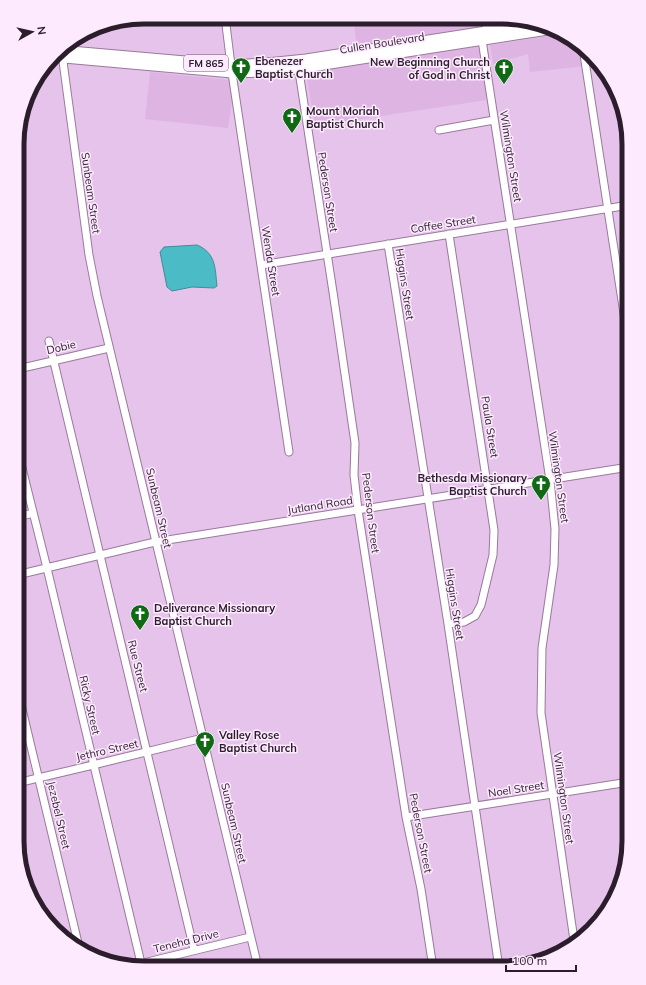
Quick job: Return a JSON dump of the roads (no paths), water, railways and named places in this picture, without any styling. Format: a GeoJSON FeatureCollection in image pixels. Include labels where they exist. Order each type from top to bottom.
{"type":"FeatureCollection","features":[{"type":"Feature","properties":{"kind":"main road","name":"Cullen Boulevard"},"geometry":{"type":"LineString","coordinates":[[113,59],[161,67],[232,69],[261,72],[414,46],[521,26]]}},
{"type":"Feature","properties":{"kind":"main road","name":"Cullen Boulevard"},"geometry":{"type":"LineString","coordinates":[[414,46],[482,40],[542,31]]}},
{"type":"Feature","properties":{"kind":"main road","name":"Cullen Boulevard"},"geometry":{"type":"LineString","coordinates":[[64,55],[113,59],[189,61],[232,69]]}},
{"type":"Feature","properties":{"kind":"main road"},"geometry":{"type":"LineString","coordinates":[[161,67],[163,63],[182,64],[189,61]]}},
{"type":"Feature","properties":{"kind":"street","name":"Wenda Street"},"geometry":{"type":"LineString","coordinates":[[225,24],[289,452]]}},
{"type":"Feature","properties":{"kind":"street"},"geometry":{"type":"LineString","coordinates":[[482,40],[487,31],[486,24]]}},
{"type":"Feature","properties":{"kind":"street","name":"Wilmington Street"},"geometry":{"type":"LineString","coordinates":[[482,40],[550,480],[555,529],[554,565],[542,648],[541,712],[574,937]]}},
{"type":"Feature","properties":{"kind":"street"},"geometry":{"type":"LineString","coordinates":[[584,57],[622,300]]}},
{"type":"Feature","properties":{"kind":"street","name":"Sunbeam Street"},"geometry":{"type":"LineString","coordinates":[[60,59],[89,256],[109,348],[256,961]]}},
{"type":"Feature","properties":{"kind":"street","name":"Pederson Street"},"geometry":{"type":"LineString","coordinates":[[298,65],[355,443],[354,475],[358,510],[406,817],[421,888],[432,961]]}},
{"type":"Feature","properties":{"kind":"street"},"geometry":{"type":"LineString","coordinates":[[439,130],[494,120]]}},
{"type":"Feature","properties":{"kind":"street","name":"Coffee Street"},"geometry":{"type":"LineString","coordinates":[[261,265],[622,206]]}},
{"type":"Feature","properties":{"kind":"street","name":"Paula Street"},"geometry":{"type":"LineString","coordinates":[[448,624],[464,622],[475,616],[481,605],[493,549],[494,530],[450,234]]}},
{"type":"Feature","properties":{"kind":"street","name":"Higgins Street"},"geometry":{"type":"LineString","coordinates":[[388,244],[448,624],[498,961]]}},
{"type":"Feature","properties":{"kind":"street","name":"Rue Street"},"geometry":{"type":"LineString","coordinates":[[49,341],[146,743],[146,752],[194,950]]}},
{"type":"Feature","properties":{"kind":"street","name":"Dobie"},"geometry":{"type":"LineString","coordinates":[[24,367],[109,348]]}},
{"type":"Feature","properties":{"kind":"street","name":"Jutland Road"},"geometry":{"type":"LineString","coordinates":[[24,573],[156,542],[622,468]]}},
{"type":"Feature","properties":{"kind":"street","name":"Ricky Street"},"geometry":{"type":"LineString","coordinates":[[24,479],[47,568],[140,961]]}},
{"type":"Feature","properties":{"kind":"street"},"geometry":{"type":"LineString","coordinates":[[24,515],[33,513]]}},
{"type":"Feature","properties":{"kind":"street","name":"Jezebel Street"},"geometry":{"type":"LineString","coordinates":[[24,717],[77,940]]}},
{"type":"Feature","properties":{"kind":"street","name":"Jethro Street"},"geometry":{"type":"LineString","coordinates":[[24,781],[202,738]]}},
{"type":"Feature","properties":{"kind":"street","name":"Noel Street"},"geometry":{"type":"LineString","coordinates":[[406,817],[622,783]]}},
{"type":"Feature","properties":{"kind":"street","name":"Teneha Drive"},"geometry":{"type":"LineString","coordinates":[[149,961],[250,937]]}},
{"type":"Feature","properties":{"kind":"place","name":"Ebenezer Baptist Church"},"geometry":{"type":"Point","coordinates":[241,84]}},
{"type":"Feature","properties":{"kind":"place","name":"New Beginning Church of God in Christ"},"geometry":{"type":"Point","coordinates":[504,85]}},
{"type":"Feature","properties":{"kind":"place","name":"Mount Moriah Baptist Church"},"geometry":{"type":"Point","coordinates":[292,134]}},
{"type":"Feature","properties":{"kind":"place","name":"Bethesda Missionary Baptist Church"},"geometry":{"type":"Point","coordinates":[541,501]}},
{"type":"Feature","properties":{"kind":"place","name":"Deliverance Missionary Baptist Church"},"geometry":{"type":"Point","coordinates":[140,631]}},
{"type":"Feature","properties":{"kind":"place","name":"Valley Rose Baptist Church"},"geometry":{"type":"Point","coordinates":[205,758]}}]}
